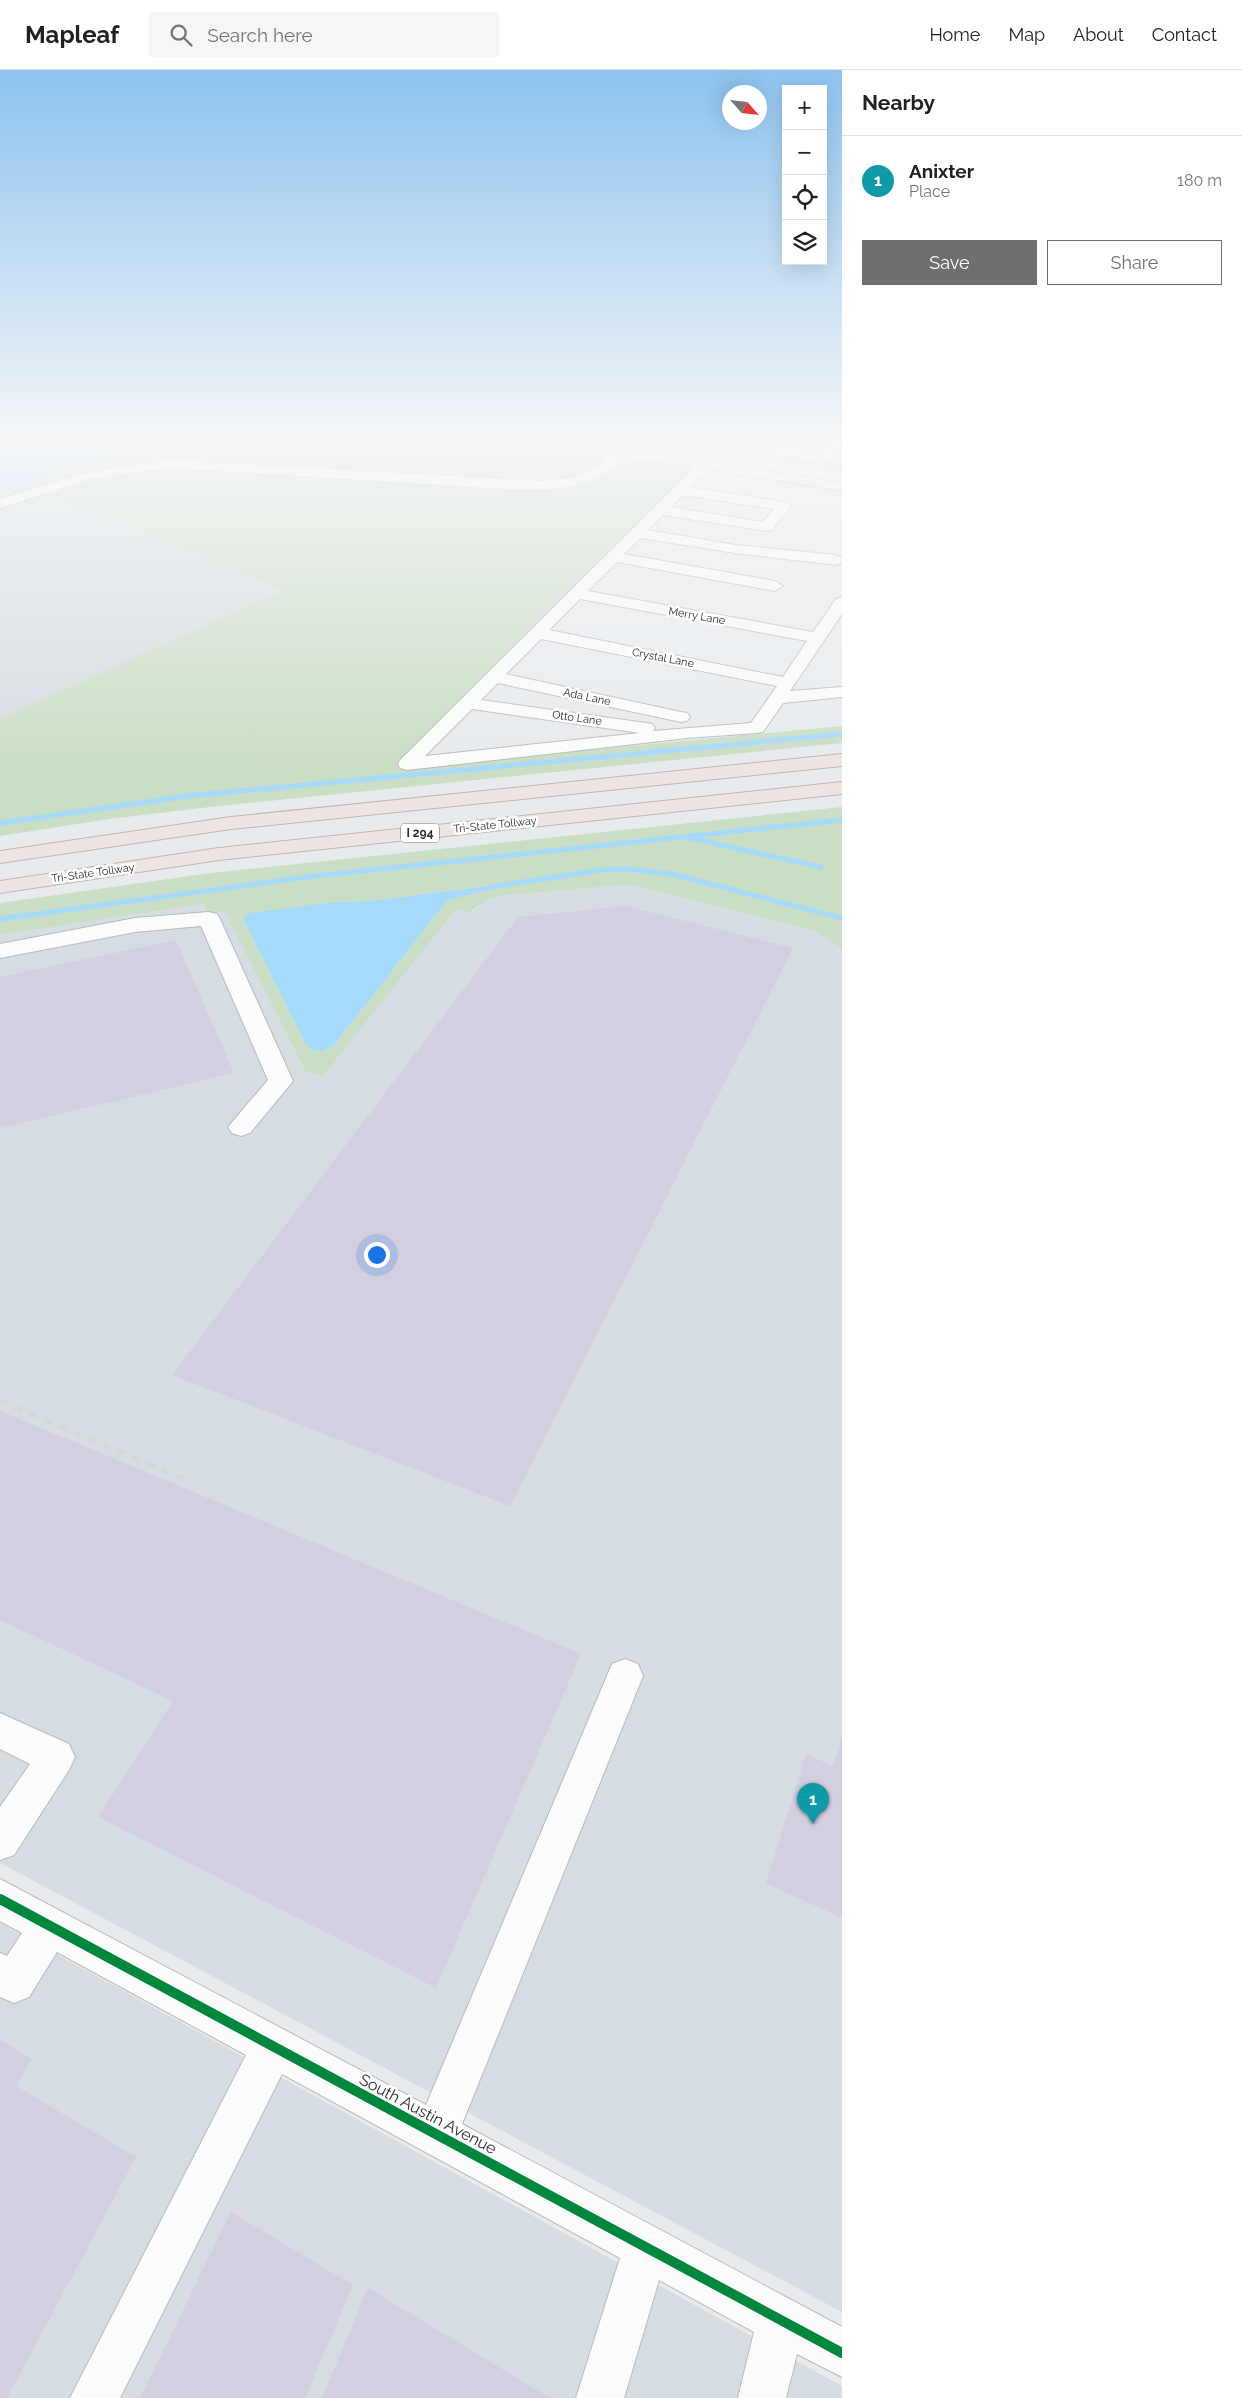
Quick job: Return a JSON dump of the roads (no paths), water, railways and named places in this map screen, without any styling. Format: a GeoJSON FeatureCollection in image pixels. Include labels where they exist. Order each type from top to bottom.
{"type":"FeatureCollection","features":[{"type":"Feature","properties":{"kind":"highway","name":"I 294"},"geometry":{"type":"LineString","coordinates":[[0,857],[231,823],[842,760]]}},
{"type":"Feature","properties":{"kind":"highway","name":"Tri-State Tollway"},"geometry":{"type":"LineString","coordinates":[[0,886],[219,854],[842,788]]}},
{"type":"Feature","properties":{"kind":"street"},"geometry":{"type":"LineString","coordinates":[[621,549],[406,764],[684,725],[757,728],[842,602]]}},
{"type":"Feature","properties":{"kind":"street"},"geometry":{"type":"LineString","coordinates":[[733,549],[836,560]]}},
{"type":"Feature","properties":{"kind":"street"},"geometry":{"type":"LineString","coordinates":[[613,557],[775,586]]}},
{"type":"Feature","properties":{"kind":"street","name":"Merry Lane"},"geometry":{"type":"LineString","coordinates":[[577,594],[820,635],[842,630]]}},
{"type":"Feature","properties":{"kind":"street","name":"Crystal Lane"},"geometry":{"type":"LineString","coordinates":[[538,633],[788,683]]}},
{"type":"Feature","properties":{"kind":"street","name":"Ada Lane"},"geometry":{"type":"LineString","coordinates":[[494,677],[684,725]]}},
{"type":"Feature","properties":{"kind":"street"},"geometry":{"type":"LineString","coordinates":[[777,698],[842,692]]}},
{"type":"Feature","properties":{"kind":"street","name":"Otto Lane"},"geometry":{"type":"LineString","coordinates":[[468,703],[684,725]]}},
{"type":"Feature","properties":{"kind":"street"},"geometry":{"type":"LineString","coordinates":[[0,951],[135,925],[209,919],[281,1081],[241,1127]]}},
{"type":"Feature","properties":{"kind":"street"},"geometry":{"type":"LineString","coordinates":[[436,2134],[625,1676]]}},
{"type":"Feature","properties":{"kind":"street"},"geometry":{"type":"LineString","coordinates":[[0,1731],[56,1757],[0,1841]]}},
{"type":"Feature","properties":{"kind":"street","name":"South Austin Avenue"},"geometry":{"type":"LineString","coordinates":[[0,1899],[842,2353]]}},
{"type":"Feature","properties":{"kind":"street"},"geometry":{"type":"LineString","coordinates":[[0,1974],[14,1982],[50,1927]]}},
{"type":"Feature","properties":{"kind":"street"},"geometry":{"type":"LineString","coordinates":[[94,2398],[273,2046]]}},
{"type":"Feature","properties":{"kind":"street"},"geometry":{"type":"LineString","coordinates":[[600,2398],[646,2247]]}},
{"type":"Feature","properties":{"kind":"street"},"geometry":{"type":"LineString","coordinates":[[762,2398],[781,2320]]}},
{"type":"Feature","properties":{"kind":"water"},"geometry":{"type":"Polygon","coordinates":[[[491,887],[486,891],[447,900],[334,1045],[321,1052],[310,1048],[305,1043],[243,919],[246,914],[251,913],[334,902],[371,901],[491,887]]]}},
{"type":"Feature","properties":{"kind":"waterway"},"geometry":{"type":"LineString","coordinates":[[0,823],[188,796],[842,734]]}},
{"type":"Feature","properties":{"kind":"waterway"},"geometry":{"type":"LineString","coordinates":[[0,919],[315,876],[842,820]]}},
{"type":"Feature","properties":{"kind":"waterway"},"geometry":{"type":"LineString","coordinates":[[689,838],[821,867]]}},
{"type":"Feature","properties":{"kind":"waterway"},"geometry":{"type":"LineString","coordinates":[[491,887],[600,870],[627,869],[671,874],[842,918]]}},
{"type":"Feature","properties":{"kind":"railway"},"geometry":{"type":"LineString","coordinates":[[0,1401],[192,1482]]}},
{"type":"Feature","properties":{"kind":"place","name":"Anixter"},"geometry":{"type":"Point","coordinates":[813,1824]}}]}
